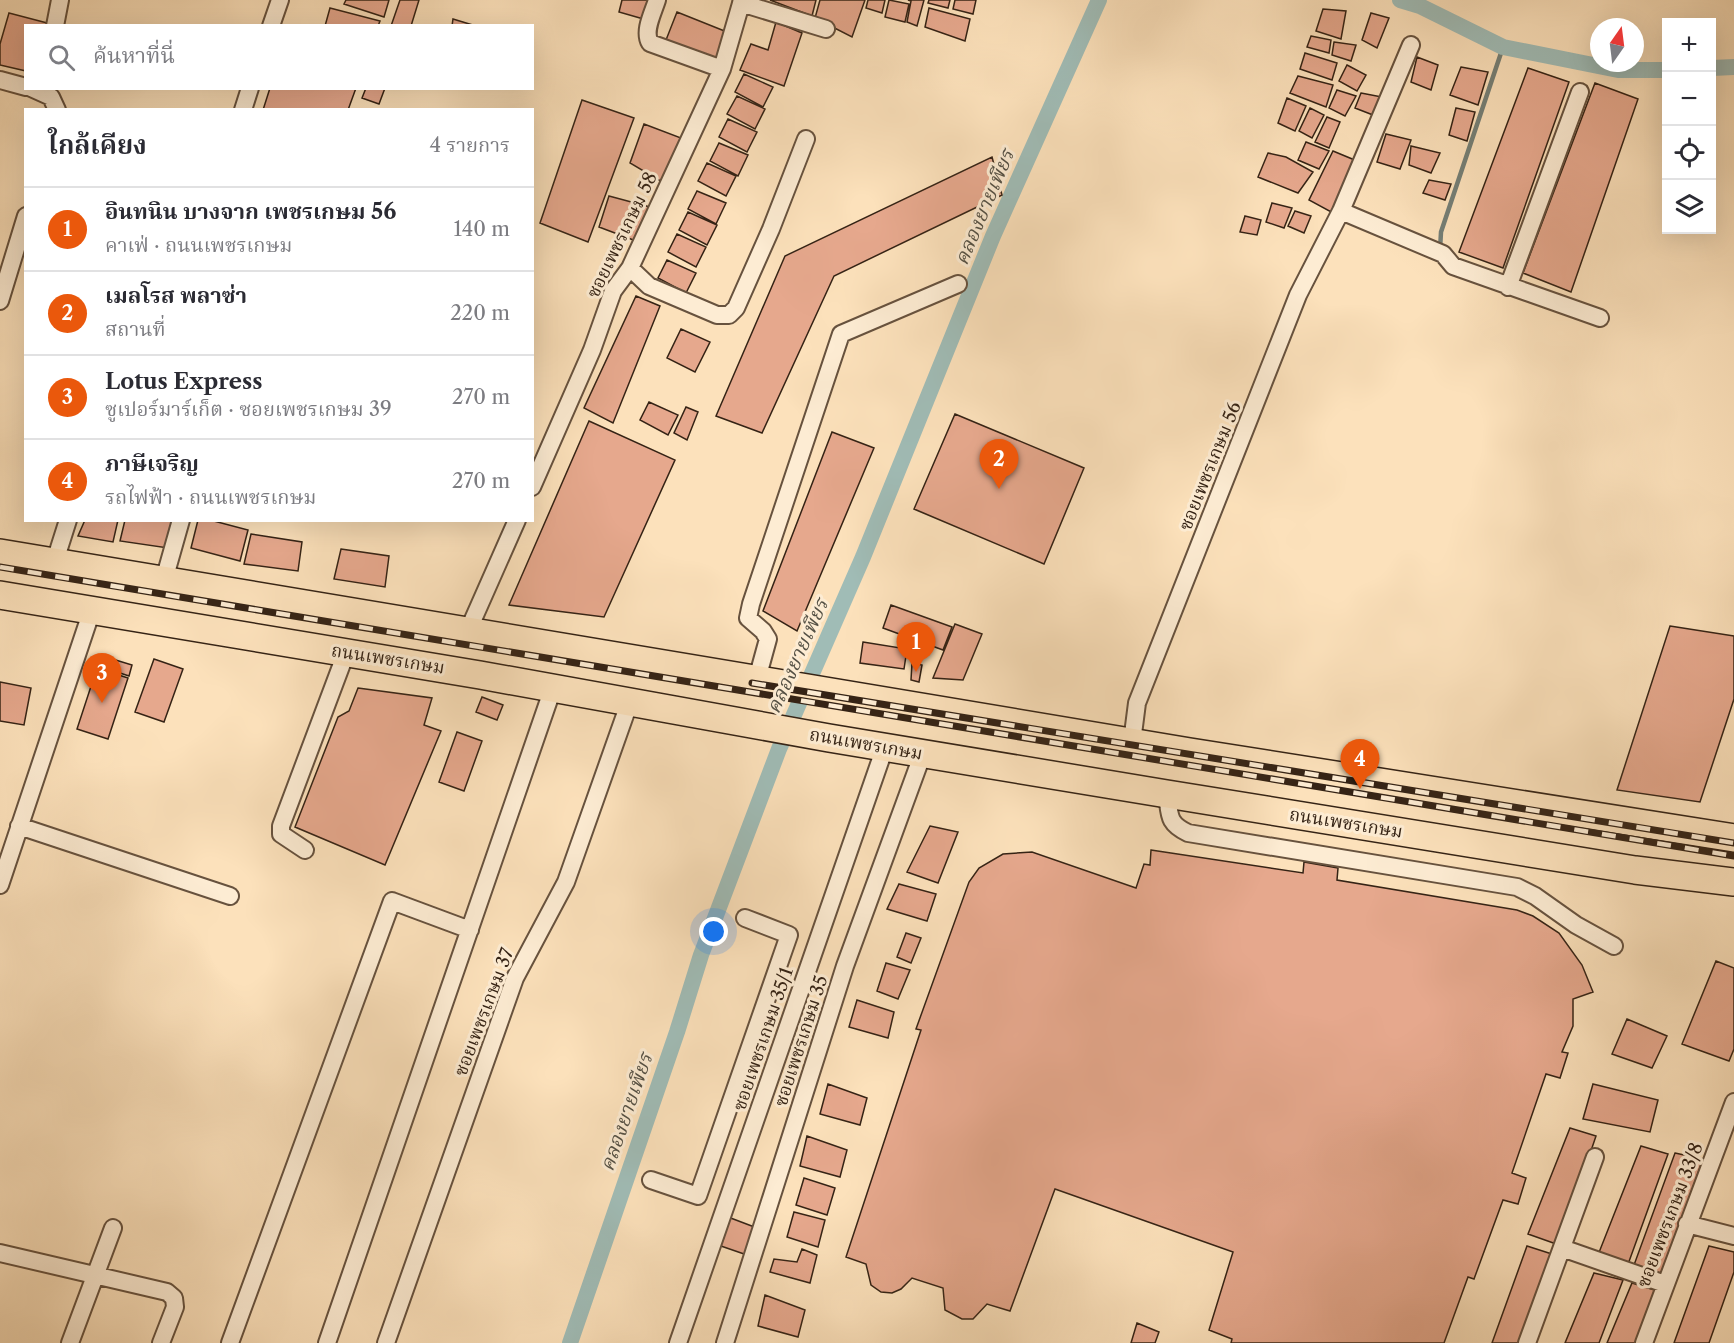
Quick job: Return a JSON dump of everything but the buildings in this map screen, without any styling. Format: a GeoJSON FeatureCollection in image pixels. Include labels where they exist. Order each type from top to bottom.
{"type":"FeatureCollection","features":[{"type":"Feature","properties":{"kind":"main road"},"geometry":{"type":"LineString","coordinates":[[0,553],[1132,742],[1734,838]]}},
{"type":"Feature","properties":{"kind":"main road","name":"ถนนเพชรเกษม"},"geometry":{"type":"LineString","coordinates":[[0,595],[553,687],[829,738],[1167,794],[1635,870],[1734,882]]}},
{"type":"Feature","properties":{"kind":"main road"},"geometry":{"type":"LineString","coordinates":[[352,654],[371,649],[374,639],[369,626],[358,612]]}},
{"type":"Feature","properties":{"kind":"main road"},"geometry":{"type":"LineString","coordinates":[[387,659],[381,648],[382,640],[387,627],[395,619]]}},
{"type":"Feature","properties":{"kind":"street"},"geometry":{"type":"LineString","coordinates":[[55,24],[60,0]]}},
{"type":"Feature","properties":{"kind":"street"},"geometry":{"type":"LineString","coordinates":[[273,24],[280,0]]}},
{"type":"Feature","properties":{"kind":"street"},"geometry":{"type":"LineString","coordinates":[[657,0],[648,28],[647,37],[650,43],[722,69]]}},
{"type":"Feature","properties":{"kind":"street"},"geometry":{"type":"LineString","coordinates":[[742,2],[826,29]]}},
{"type":"Feature","properties":{"kind":"street","name":"ซอยเพชรเกษม 58"},"geometry":{"type":"LineString","coordinates":[[534,482],[579,381],[613,291],[630,268],[722,69],[742,2]]}},
{"type":"Feature","properties":{"kind":"street","name":"ซอยเพชรเกษม 56"},"geometry":{"type":"LineString","coordinates":[[1132,742],[1137,703],[1298,295],[1341,211],[1411,45]]}},
{"type":"Feature","properties":{"kind":"street"},"geometry":{"type":"LineString","coordinates":[[0,80],[24,86]]}},
{"type":"Feature","properties":{"kind":"street"},"geometry":{"type":"LineString","coordinates":[[37,90],[51,97],[56,108]]}},
{"type":"Feature","properties":{"kind":"street"},"geometry":{"type":"LineString","coordinates":[[244,108],[249,90]]}},
{"type":"Feature","properties":{"kind":"street"},"geometry":{"type":"LineString","coordinates":[[1508,286],[1580,92]]}},
{"type":"Feature","properties":{"kind":"street"},"geometry":{"type":"LineString","coordinates":[[630,268],[649,286],[717,315],[729,315],[736,309],[771,229],[806,139]]}},
{"type":"Feature","properties":{"kind":"street"},"geometry":{"type":"LineString","coordinates":[[1341,211],[1440,253],[1453,266],[1600,318]]}},
{"type":"Feature","properties":{"kind":"street"},"geometry":{"type":"LineString","coordinates":[[0,301],[24,223]]}},
{"type":"Feature","properties":{"kind":"street"},"geometry":{"type":"LineString","coordinates":[[757,679],[768,639],[763,631],[748,618],[751,604],[841,334],[958,284]]}},
{"type":"Feature","properties":{"kind":"street"},"geometry":{"type":"LineString","coordinates":[[55,561],[67,522]]}},
{"type":"Feature","properties":{"kind":"street"},"geometry":{"type":"LineString","coordinates":[[164,580],[181,522]]}},
{"type":"Feature","properties":{"kind":"street"},"geometry":{"type":"LineString","coordinates":[[468,631],[516,522]]}},
{"type":"Feature","properties":{"kind":"street"},"geometry":{"type":"LineString","coordinates":[[0,885],[92,610]]}},
{"type":"Feature","properties":{"kind":"street"},"geometry":{"type":"LineString","coordinates":[[305,850],[281,834],[281,826],[352,654]]}},
{"type":"Feature","properties":{"kind":"street"},"geometry":{"type":"LineString","coordinates":[[327,1343],[553,687]]}},
{"type":"Feature","properties":{"kind":"street","name":"ซอยเพชรเกษม 37"},"geometry":{"type":"LineString","coordinates":[[386,1343],[515,978],[566,882],[630,701]]}},
{"type":"Feature","properties":{"kind":"street","name":"ซอยเพชรเกษม 35/1"},"geometry":{"type":"LineString","coordinates":[[678,1343],[885,747]]}},
{"type":"Feature","properties":{"kind":"street","name":"ซอยเพชรเกษม 35"},"geometry":{"type":"LineString","coordinates":[[725,1343],[845,966],[923,753]]}},
{"type":"Feature","properties":{"kind":"street"},"geometry":{"type":"LineString","coordinates":[[1167,794],[1170,818],[1175,827],[1188,832],[1517,887],[1536,896],[1576,925],[1614,946]]}},
{"type":"Feature","properties":{"kind":"street"},"geometry":{"type":"LineString","coordinates":[[19,826],[230,896]]}},
{"type":"Feature","properties":{"kind":"street"},"geometry":{"type":"LineString","coordinates":[[230,1343],[392,901],[470,930]]}},
{"type":"Feature","properties":{"kind":"street"},"geometry":{"type":"LineString","coordinates":[[651,1180],[698,1196],[789,935],[746,918]]}},
{"type":"Feature","properties":{"kind":"street"},"geometry":{"type":"LineString","coordinates":[[784,950],[811,959]]}},
{"type":"Feature","properties":{"kind":"street","name":"ซอยเพชรเกษม 33/8"},"geometry":{"type":"LineString","coordinates":[[1644,1343],[1734,1102]]}},
{"type":"Feature","properties":{"kind":"street"},"geometry":{"type":"LineString","coordinates":[[1527,1343],[1595,1156]]}},
{"type":"Feature","properties":{"kind":"street"},"geometry":{"type":"LineString","coordinates":[[1687,1224],[1734,1236]]}},
{"type":"Feature","properties":{"kind":"street"},"geometry":{"type":"LineString","coordinates":[[70,1343],[113,1228]]}},
{"type":"Feature","properties":{"kind":"street"},"geometry":{"type":"LineString","coordinates":[[1562,1248],[1665,1284]]}},
{"type":"Feature","properties":{"kind":"street"},"geometry":{"type":"LineString","coordinates":[[0,1253],[166,1292],[174,1298],[175,1307],[161,1343]]}},
{"type":"Feature","properties":{"kind":"waterway","name":"คลองยายเพียร"},"geometry":{"type":"LineString","coordinates":[[570,1343],[677,1032],[701,955],[779,749],[863,557],[993,236],[1099,0]]}},
{"type":"Feature","properties":{"kind":"waterway"},"geometry":{"type":"LineString","coordinates":[[1400,0],[1420,6],[1503,47],[1618,70],[1662,70]]}},
{"type":"Feature","properties":{"kind":"waterway"},"geometry":{"type":"LineString","coordinates":[[1440,250],[1441,232],[1503,47]]}},
{"type":"Feature","properties":{"kind":"waterway"},"geometry":{"type":"LineString","coordinates":[[1716,68],[1734,67]]}},
{"type":"Feature","properties":{"kind":"railway"},"geometry":{"type":"LineString","coordinates":[[0,567],[1734,856]]}},
{"type":"Feature","properties":{"kind":"railway"},"geometry":{"type":"LineString","coordinates":[[752,683],[1734,843]]}},
{"type":"Feature","properties":{"kind":"place","name":"เมลโรส พลาซ่า"},"geometry":{"type":"Point","coordinates":[999,489]}},
{"type":"Feature","properties":{"kind":"place","name":"อินทนิน บางจาก เพชรเกษม 56"},"geometry":{"type":"Point","coordinates":[916,672]}},
{"type":"Feature","properties":{"kind":"place","name":"Lotus Express"},"geometry":{"type":"Point","coordinates":[102,703]}},
{"type":"Feature","properties":{"kind":"place","name":"ภาษีเจริญ"},"geometry":{"type":"Point","coordinates":[1360,789]}}]}
